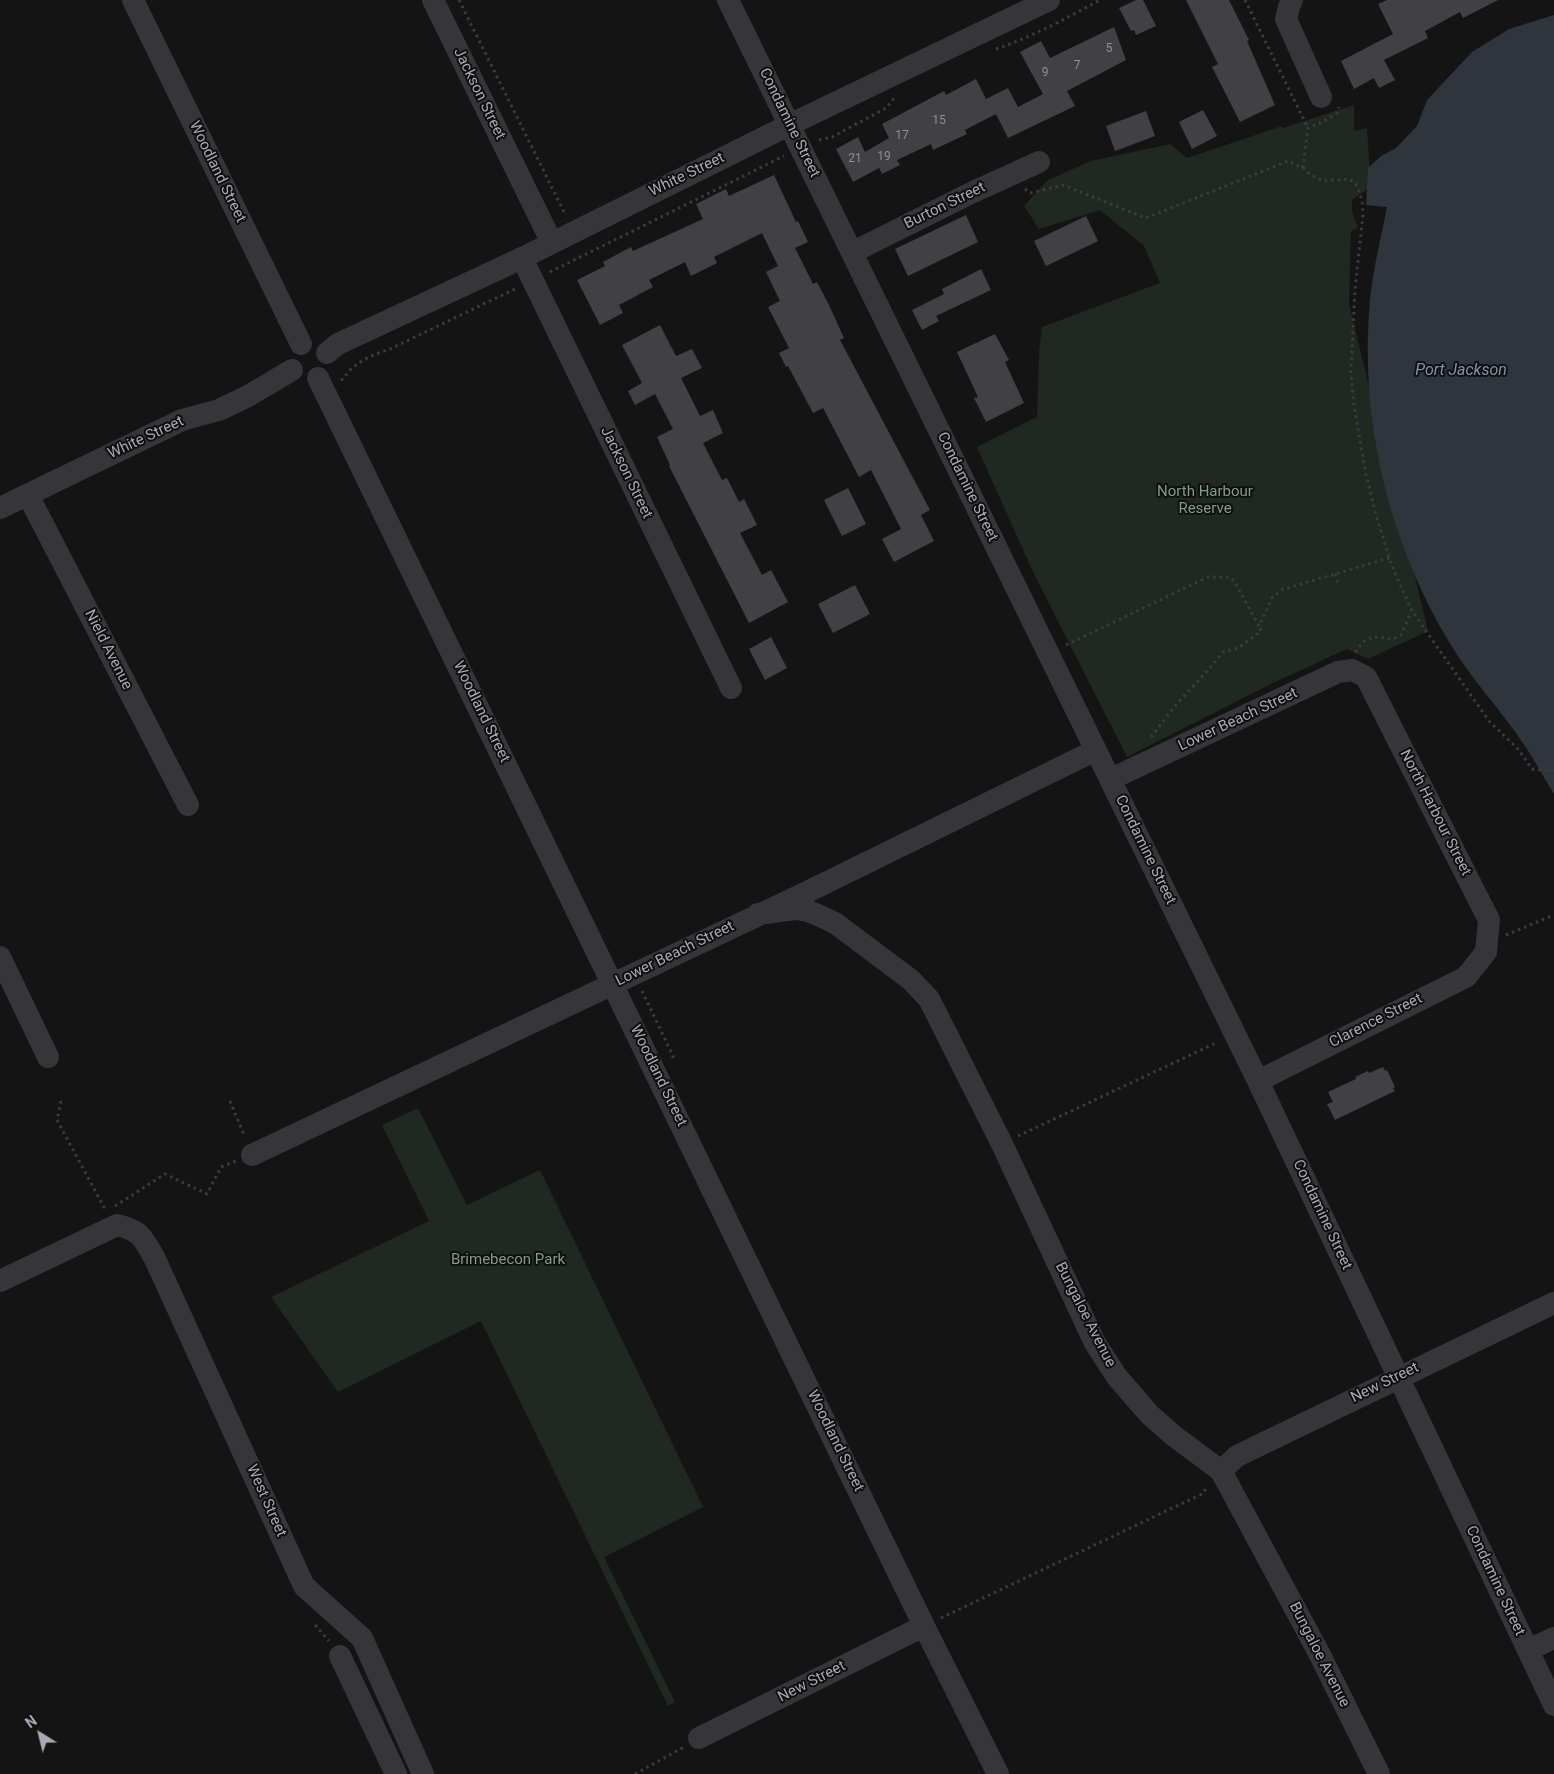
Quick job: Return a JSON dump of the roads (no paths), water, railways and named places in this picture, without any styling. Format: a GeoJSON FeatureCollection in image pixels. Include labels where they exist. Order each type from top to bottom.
{"type":"FeatureCollection","features":[{"type":"Feature","properties":{"kind":"street","name":"Woodland Street"},"geometry":{"type":"LineString","coordinates":[[133,0],[301,344]]}},
{"type":"Feature","properties":{"kind":"street","name":"Jackson Street"},"geometry":{"type":"LineString","coordinates":[[433,0],[552,243]]}},
{"type":"Feature","properties":{"kind":"street","name":"Condamine Street"},"geometry":{"type":"LineString","coordinates":[[728,0],[1258,1081],[1554,1705]]}},
{"type":"Feature","properties":{"kind":"street"},"geometry":{"type":"LineString","coordinates":[[1292,0],[1286,19],[1321,97]]}},
{"type":"Feature","properties":{"kind":"street","name":"White Street"},"geometry":{"type":"LineString","coordinates":[[327,353],[338,344],[522,258],[1035,3]]}},
{"type":"Feature","properties":{"kind":"street","name":"Burton Street"},"geometry":{"type":"LineString","coordinates":[[853,252],[919,217],[1039,162]]}},
{"type":"Feature","properties":{"kind":"street","name":"Jackson Street"},"geometry":{"type":"LineString","coordinates":[[522,258],[731,688]]}},
{"type":"Feature","properties":{"kind":"street"},"geometry":{"type":"LineString","coordinates":[[309,342],[323,347],[327,353],[329,364],[327,381],[307,380],[301,378],[292,370],[291,358],[293,352],[301,344],[309,342]]}},
{"type":"Feature","properties":{"kind":"street","name":"White Street"},"geometry":{"type":"LineString","coordinates":[[0,508],[182,420],[219,410],[248,396],[292,370]]}},
{"type":"Feature","properties":{"kind":"street","name":"Woodland Street"},"geometry":{"type":"LineString","coordinates":[[327,381],[613,984],[924,1626],[998,1774]]}},
{"type":"Feature","properties":{"kind":"street","name":"Nield Avenue"},"geometry":{"type":"LineString","coordinates":[[28,495],[188,805]]}},
{"type":"Feature","properties":{"kind":"street","name":"Lower Beach Street"},"geometry":{"type":"LineString","coordinates":[[1111,780],[1338,672],[1352,670],[1366,677]]}},
{"type":"Feature","properties":{"kind":"street","name":"North Harbour Street"},"geometry":{"type":"LineString","coordinates":[[1366,677],[1489,920],[1486,952]]}},
{"type":"Feature","properties":{"kind":"street","name":"Lower Beach Street"},"geometry":{"type":"LineString","coordinates":[[252,1155],[803,894],[1096,750]]}},
{"type":"Feature","properties":{"kind":"street","name":"Bungaloe Avenue"},"geometry":{"type":"LineString","coordinates":[[758,914],[794,909],[808,911],[835,923],[911,980],[929,999],[1002,1144],[1095,1343],[1117,1377],[1150,1415],[1174,1436],[1221,1471],[1320,1655],[1379,1774]]}},
{"type":"Feature","properties":{"kind":"street","name":"Clarence Street"},"geometry":{"type":"LineString","coordinates":[[1258,1081],[1466,976],[1486,952]]}},
{"type":"Feature","properties":{"kind":"street"},"geometry":{"type":"LineString","coordinates":[[0,957],[48,1057]]}},
{"type":"Feature","properties":{"kind":"street","name":"West Street"},"geometry":{"type":"LineString","coordinates":[[0,1281],[112,1218],[142,1236],[156,1259],[304,1586],[362,1638],[423,1774]]}},
{"type":"Feature","properties":{"kind":"street","name":"New Street"},"geometry":{"type":"LineString","coordinates":[[1221,1471],[1237,1456],[1554,1303]]}},
{"type":"Feature","properties":{"kind":"street","name":"New Street"},"geometry":{"type":"LineString","coordinates":[[699,1738],[924,1626]]}},
{"type":"Feature","properties":{"kind":"street"},"geometry":{"type":"LineString","coordinates":[[1528,1650],[1554,1638]]}},
{"type":"Feature","properties":{"kind":"street"},"geometry":{"type":"LineString","coordinates":[[340,1656],[396,1774]]}},
{"type":"Feature","properties":{"kind":"water","name":"Port Jackson"},"geometry":{"type":"Polygon","coordinates":[[[1554,15],[1554,794],[1525,746],[1449,642],[1409,562],[1394,520],[1382,477],[1374,434],[1369,389],[1368,345],[1371,288],[1387,207],[1366,205],[1368,168],[1381,156],[1396,148],[1417,126],[1427,100],[1472,52],[1509,29],[1554,15]]]}},
{"type":"Feature","properties":{"kind":"park label","name":"North Harbour Reserve"},"geometry":{"type":"Point","coordinates":[1205,500]}},
{"type":"Feature","properties":{"kind":"park label","name":"Brimebecon Park"},"geometry":{"type":"Point","coordinates":[508,1260]}}]}
